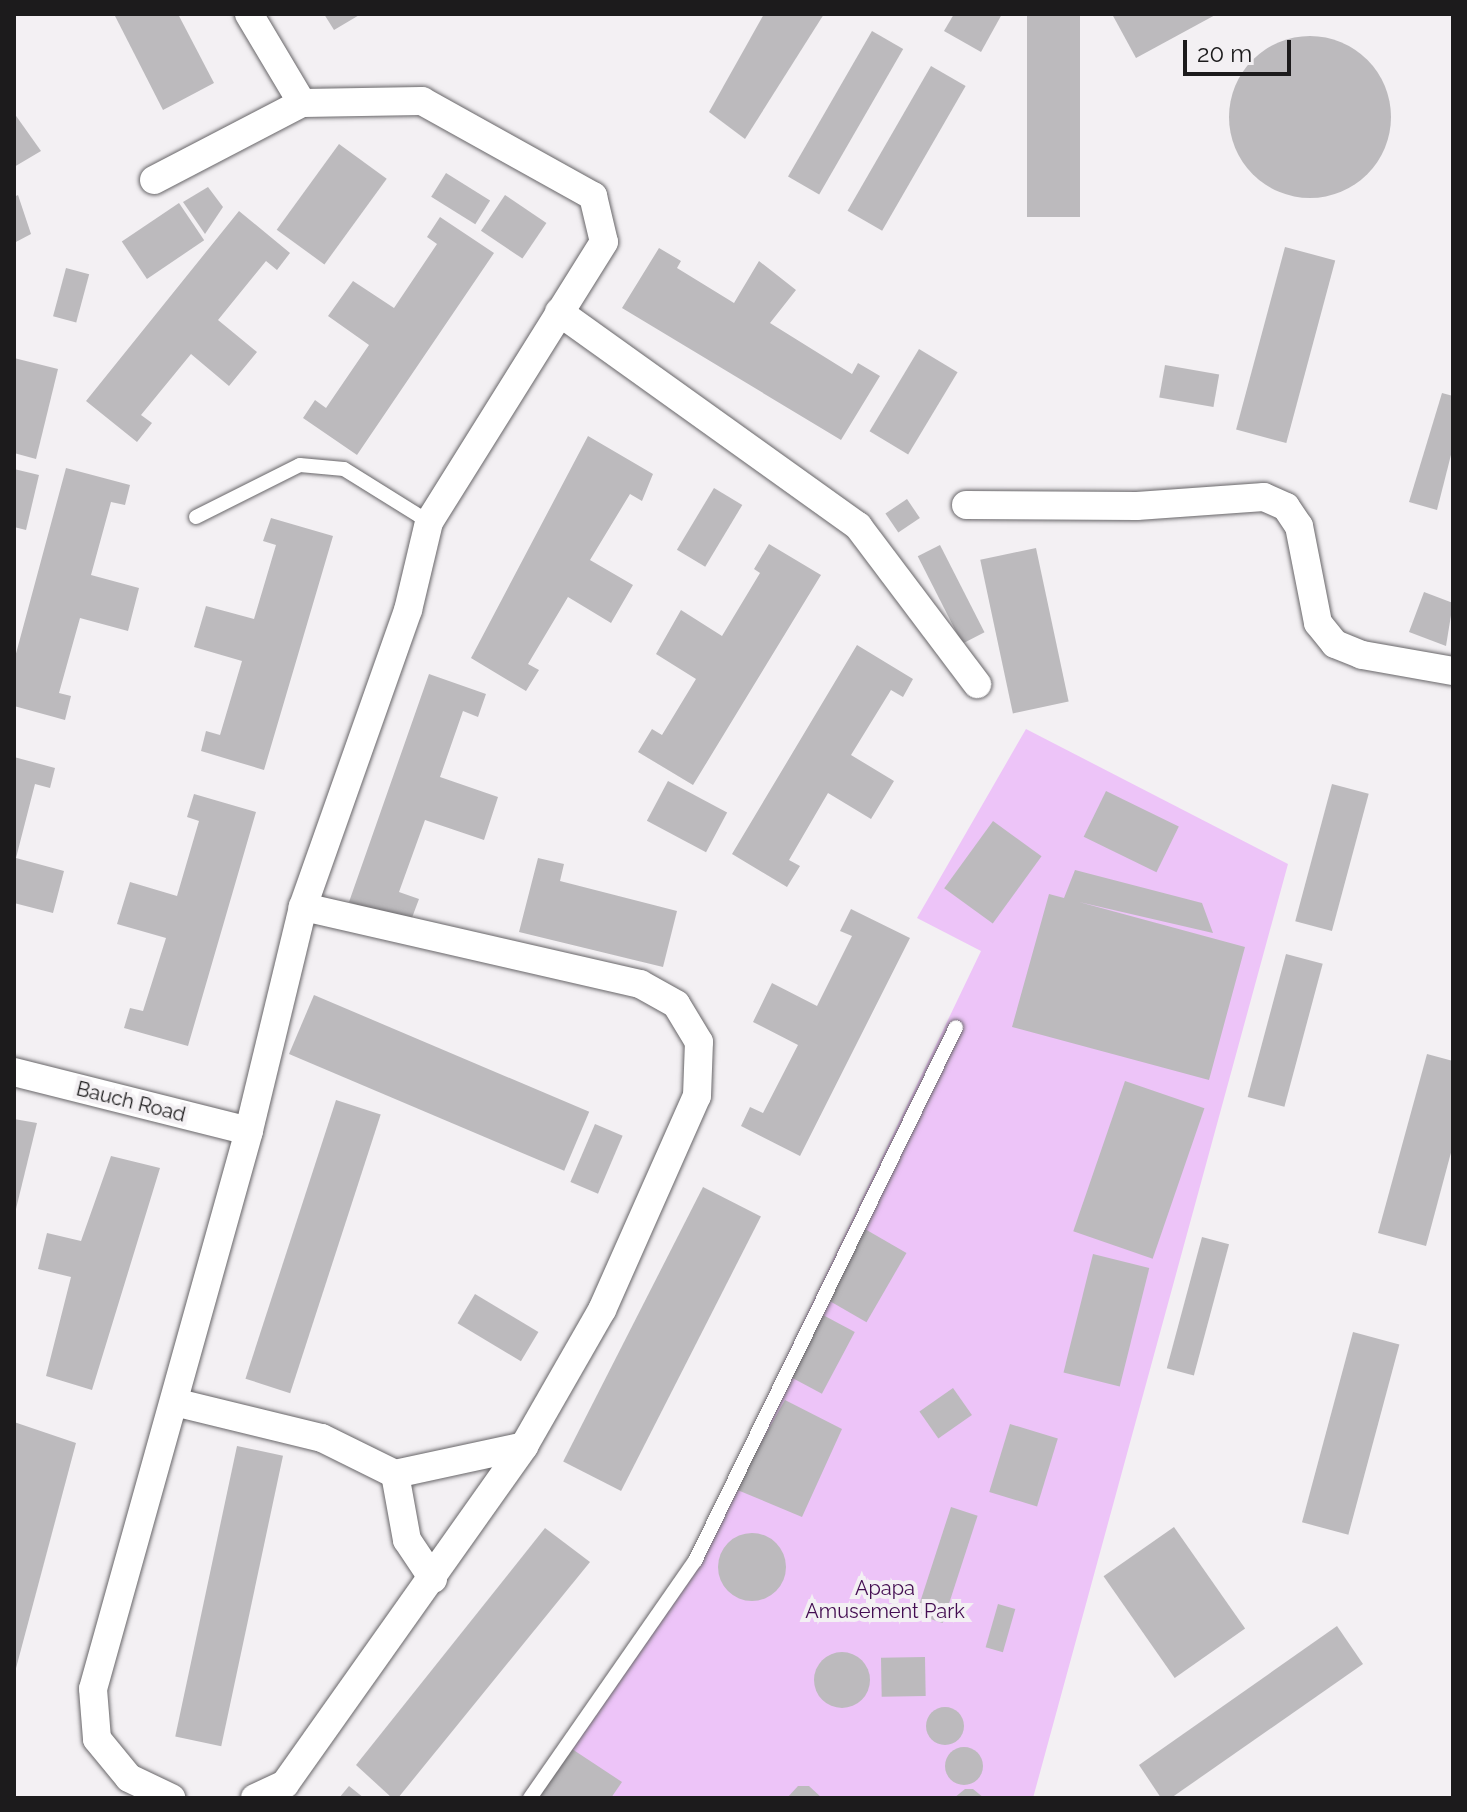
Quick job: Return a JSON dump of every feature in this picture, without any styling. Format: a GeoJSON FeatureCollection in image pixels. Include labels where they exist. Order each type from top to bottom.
{"type":"FeatureCollection","features":[{"type":"Feature","properties":{"kind":"street"},"geometry":{"type":"LineString","coordinates":[[249,14],[302,103]]}},
{"type":"Feature","properties":{"kind":"street"},"geometry":{"type":"LineString","coordinates":[[154,180],[302,103],[422,101],[593,196],[604,242],[429,522],[408,610],[303,907],[249,1131],[93,1689],[97,1739],[129,1778],[171,1798]]}},
{"type":"Feature","properties":{"kind":"street"},"geometry":{"type":"LineString","coordinates":[[559,312],[858,526],[977,684]]}},
{"type":"Feature","properties":{"kind":"street"},"geometry":{"type":"LineString","coordinates":[[966,505],[1137,506],[1264,497],[1286,507],[1299,526],[1318,623],[1335,644],[1362,655],[1453,671]]}},
{"type":"Feature","properties":{"kind":"street"},"geometry":{"type":"LineString","coordinates":[[255,1798],[285,1784],[433,1579],[524,1446],[602,1310],[697,1096],[699,1042],[676,1004],[640,984],[303,907]]}},
{"type":"Feature","properties":{"kind":"street","name":"Bauch Road"},"geometry":{"type":"LineString","coordinates":[[14,1072],[249,1131]]}},
{"type":"Feature","properties":{"kind":"street"},"geometry":{"type":"LineString","coordinates":[[174,1402],[322,1438],[395,1474],[524,1446]]}},
{"type":"Feature","properties":{"kind":"street"},"geometry":{"type":"LineString","coordinates":[[395,1474],[407,1540],[433,1579]]}},
{"type":"Feature","properties":{"kind":"lane"},"geometry":{"type":"LineString","coordinates":[[196,517],[300,465],[344,469],[429,522]]}},
{"type":"Feature","properties":{"kind":"lane"},"geometry":{"type":"LineString","coordinates":[[530,1798],[695,1561],[956,1027]]}},
{"type":"Feature","properties":{"kind":"green space","name":"Apapa Amusement Park"},"geometry":{"type":"Polygon","coordinates":[[[1026,729],[1288,864],[1033,1798],[521,1798],[684,1570],[981,951],[917,918],[1026,729]]]}},
{"type":"Feature","properties":{"kind":"building"},"geometry":{"type":"Polygon","coordinates":[[[114,14],[178,14],[214,83],[163,110],[114,14]]]}},
{"type":"Feature","properties":{"kind":"building"},"geometry":{"type":"Polygon","coordinates":[[[324,14],[361,14],[334,30],[324,14]]]}},
{"type":"Feature","properties":{"kind":"building"},"geometry":{"type":"Polygon","coordinates":[[[764,14],[824,14],[745,139],[709,112],[764,14]]]}},
{"type":"Feature","properties":{"kind":"building"},"geometry":{"type":"Polygon","coordinates":[[[954,14],[1002,14],[981,52],[944,31],[954,14]]]}},
{"type":"Feature","properties":{"kind":"building"},"geometry":{"type":"Polygon","coordinates":[[[1027,14],[1080,14],[1080,217],[1027,217],[1027,14]]]}},
{"type":"Feature","properties":{"kind":"building"},"geometry":{"type":"Polygon","coordinates":[[[1112,14],[1217,14],[1136,58],[1112,14]]]}},
{"type":"Feature","properties":{"kind":"building"},"geometry":{"type":"Polygon","coordinates":[[[872,31],[903,49],[819,194],[788,176],[872,31]]]}},
{"type":"Feature","properties":{"kind":"building"},"geometry":{"type":"Polygon","coordinates":[[[1310,36],[1341,42],[1367,60],[1385,86],[1391,117],[1385,148],[1367,174],[1341,192],[1310,198],[1279,192],[1253,174],[1235,148],[1229,117],[1235,86],[1253,60],[1279,42],[1310,36]]]}},
{"type":"Feature","properties":{"kind":"building"},"geometry":{"type":"Polygon","coordinates":[[[931,66],[966,86],[882,231],[848,211],[931,66]]]}},
{"type":"Feature","properties":{"kind":"building"},"geometry":{"type":"Polygon","coordinates":[[[14,113],[41,151],[14,167],[14,113]]]}},
{"type":"Feature","properties":{"kind":"building"},"geometry":{"type":"Polygon","coordinates":[[[339,144],[387,179],[324,264],[277,230],[339,144]]]}},
{"type":"Feature","properties":{"kind":"building"},"geometry":{"type":"Polygon","coordinates":[[[446,173],[490,201],[475,224],[431,197],[446,173]]]}},
{"type":"Feature","properties":{"kind":"building"},"geometry":{"type":"Polygon","coordinates":[[[208,187],[223,207],[205,234],[183,202],[208,187]]]}},
{"type":"Feature","properties":{"kind":"building"},"geometry":{"type":"Polygon","coordinates":[[[18,195],[31,234],[14,243],[14,197],[18,195]]]}},
{"type":"Feature","properties":{"kind":"building"},"geometry":{"type":"Polygon","coordinates":[[[505,195],[546,223],[522,259],[481,231],[505,195]]]}},
{"type":"Feature","properties":{"kind":"building"},"geometry":{"type":"Polygon","coordinates":[[[179,203],[204,240],[147,279],[122,242],[179,203]]]}},
{"type":"Feature","properties":{"kind":"building"},"geometry":{"type":"Polygon","coordinates":[[[239,211],[290,253],[277,270],[266,261],[218,320],[257,352],[229,386],[191,354],[141,415],[152,423],[137,442],[86,401],[239,211]]]}},
{"type":"Feature","properties":{"kind":"building"},"geometry":{"type":"Polygon","coordinates":[[[440,217],[494,253],[357,455],[303,418],[315,400],[326,408],[369,345],[328,316],[353,281],[394,308],[437,244],[427,237],[440,217]]]}},
{"type":"Feature","properties":{"kind":"building"},"geometry":{"type":"Polygon","coordinates":[[[1285,247],[1335,260],[1286,443],[1236,430],[1285,247]]]}},
{"type":"Feature","properties":{"kind":"building"},"geometry":{"type":"Polygon","coordinates":[[[659,248],[681,261],[677,268],[734,303],[759,261],[796,290],[770,323],[852,374],[858,363],[880,376],[841,440],[622,308],[659,248]]]}},
{"type":"Feature","properties":{"kind":"building"},"geometry":{"type":"Polygon","coordinates":[[[66,268],[89,274],[76,323],[53,316],[66,268]]]}},
{"type":"Feature","properties":{"kind":"building"},"geometry":{"type":"Polygon","coordinates":[[[919,349],[958,372],[908,454],[870,431],[919,349]]]}},
{"type":"Feature","properties":{"kind":"building"},"geometry":{"type":"Polygon","coordinates":[[[14,358],[58,369],[36,459],[14,453],[14,358]]]}},
{"type":"Feature","properties":{"kind":"building"},"geometry":{"type":"Polygon","coordinates":[[[1165,365],[1219,375],[1213,407],[1159,397],[1165,365]]]}},
{"type":"Feature","properties":{"kind":"building"},"geometry":{"type":"Polygon","coordinates":[[[1442,393],[1453,396],[1453,447],[1437,510],[1409,502],[1442,393]]]}},
{"type":"Feature","properties":{"kind":"building"},"geometry":{"type":"Polygon","coordinates":[[[588,436],[653,474],[642,501],[630,494],[590,560],[633,585],[611,623],[568,597],[528,664],[539,670],[526,691],[471,658],[588,436]]]}},
{"type":"Feature","properties":{"kind":"building"},"geometry":{"type":"Polygon","coordinates":[[[66,468],[130,485],[125,505],[111,502],[91,575],[139,588],[128,631],[80,618],[59,693],[71,696],[65,720],[14,706],[14,661],[66,468]]]}},
{"type":"Feature","properties":{"kind":"building"},"geometry":{"type":"Polygon","coordinates":[[[14,469],[39,475],[26,530],[14,527],[14,469]]]}},
{"type":"Feature","properties":{"kind":"building"},"geometry":{"type":"Polygon","coordinates":[[[714,488],[742,505],[705,567],[677,550],[714,488]]]}},
{"type":"Feature","properties":{"kind":"building"},"geometry":{"type":"Polygon","coordinates":[[[907,499],[920,518],[898,533],[885,514],[907,499]]]}},
{"type":"Feature","properties":{"kind":"building"},"geometry":{"type":"Polygon","coordinates":[[[271,518],[333,536],[264,770],[201,751],[206,731],[220,735],[242,661],[194,647],[206,606],[254,619],[276,545],[263,541],[271,518]]]}},
{"type":"Feature","properties":{"kind":"building"},"geometry":{"type":"Polygon","coordinates":[[[769,544],[821,575],[693,785],[638,752],[652,729],[662,735],[696,679],[656,654],[681,610],[722,636],[760,573],[754,569],[769,544]]]}},
{"type":"Feature","properties":{"kind":"building"},"geometry":{"type":"Polygon","coordinates":[[[940,545],[984,632],[962,644],[918,556],[940,545]]]}},
{"type":"Feature","properties":{"kind":"building"},"geometry":{"type":"Polygon","coordinates":[[[1036,548],[1069,702],[1013,713],[980,560],[1036,548]]]}},
{"type":"Feature","properties":{"kind":"building"},"geometry":{"type":"Polygon","coordinates":[[[1424,592],[1453,603],[1446,646],[1409,632],[1424,592]]]}},
{"type":"Feature","properties":{"kind":"building"},"geometry":{"type":"Polygon","coordinates":[[[857,645],[913,679],[903,697],[891,690],[851,755],[894,781],[871,819],[828,793],[789,860],[800,866],[787,887],[732,854],[857,645]]]}},
{"type":"Feature","properties":{"kind":"building"},"geometry":{"type":"Polygon","coordinates":[[[429,674],[486,694],[478,717],[463,711],[440,777],[498,797],[484,840],[425,820],[399,892],[419,899],[410,923],[349,902],[429,674]]]}},
{"type":"Feature","properties":{"kind":"building"},"geometry":{"type":"Polygon","coordinates":[[[14,757],[55,768],[50,788],[35,784],[16,858],[64,871],[53,913],[14,903],[14,757]]]}},
{"type":"Feature","properties":{"kind":"building"},"geometry":{"type":"Polygon","coordinates":[[[668,781],[727,812],[706,852],[647,821],[668,781]]]}},
{"type":"Feature","properties":{"kind":"building"},"geometry":{"type":"Polygon","coordinates":[[[1332,784],[1369,794],[1332,931],[1295,921],[1332,784]]]}},
{"type":"Feature","properties":{"kind":"building"},"geometry":{"type":"Polygon","coordinates":[[[1106,791],[1179,827],[1156,872],[1084,837],[1106,791]]]}},
{"type":"Feature","properties":{"kind":"building"},"geometry":{"type":"Polygon","coordinates":[[[194,794],[256,812],[188,1046],[124,1028],[130,1008],[143,1011],[166,938],[117,924],[130,882],[177,896],[199,821],[187,817],[194,794]]]}},
{"type":"Feature","properties":{"kind":"building"},"geometry":{"type":"Polygon","coordinates":[[[993,821],[1042,856],[993,923],[944,888],[993,821]]]}},
{"type":"Feature","properties":{"kind":"building"},"geometry":{"type":"Polygon","coordinates":[[[538,858],[564,864],[560,881],[677,911],[663,967],[519,932],[538,858]]]}},
{"type":"Feature","properties":{"kind":"building"},"geometry":{"type":"Polygon","coordinates":[[[1075,870],[1202,903],[1213,933],[1079,902],[1245,947],[1209,1080],[1012,1027],[1049,894],[1064,898],[1075,870]]]}},
{"type":"Feature","properties":{"kind":"building"},"geometry":{"type":"Polygon","coordinates":[[[851,909],[910,938],[800,1156],[741,1126],[750,1107],[763,1113],[798,1045],[753,1022],[772,983],[817,1006],[852,936],[840,931],[851,909]]]}},
{"type":"Feature","properties":{"kind":"building"},"geometry":{"type":"Polygon","coordinates":[[[1286,954],[1323,964],[1284,1107],[1248,1097],[1286,954]]]}},
{"type":"Feature","properties":{"kind":"building"},"geometry":{"type":"Polygon","coordinates":[[[314,995],[589,1112],[564,1171],[289,1054],[314,995]]]}},
{"type":"Feature","properties":{"kind":"building"},"geometry":{"type":"Polygon","coordinates":[[[1427,1054],[1453,1061],[1453,1145],[1426,1246],[1378,1233],[1427,1054]]]}},
{"type":"Feature","properties":{"kind":"building"},"geometry":{"type":"Polygon","coordinates":[[[1125,1081],[1204,1108],[1153,1259],[1073,1231],[1125,1081]]]}},
{"type":"Feature","properties":{"kind":"building"},"geometry":{"type":"Polygon","coordinates":[[[336,1100],[381,1115],[290,1393],[245,1379],[336,1100]]]}},
{"type":"Feature","properties":{"kind":"building"},"geometry":{"type":"Polygon","coordinates":[[[14,1119],[37,1123],[15,1213],[14,1213],[14,1119]]]}},
{"type":"Feature","properties":{"kind":"building"},"geometry":{"type":"Polygon","coordinates":[[[595,1124],[623,1136],[598,1194],[570,1182],[595,1124]]]}},
{"type":"Feature","properties":{"kind":"building"},"geometry":{"type":"Polygon","coordinates":[[[111,1156],[160,1168],[92,1390],[46,1376],[71,1277],[38,1269],[47,1233],[81,1241],[111,1156]]]}},
{"type":"Feature","properties":{"kind":"building"},"geometry":{"type":"Polygon","coordinates":[[[703,1187],[761,1217],[621,1491],[563,1461],[703,1187]]]}},
{"type":"Feature","properties":{"kind":"building"},"geometry":{"type":"Polygon","coordinates":[[[858,1225],[906,1253],[866,1322],[818,1294],[858,1225]]]}},
{"type":"Feature","properties":{"kind":"building"},"geometry":{"type":"Polygon","coordinates":[[[1202,1237],[1229,1244],[1194,1376],[1167,1368],[1202,1237]]]}},
{"type":"Feature","properties":{"kind":"building"},"geometry":{"type":"Polygon","coordinates":[[[1093,1254],[1149,1268],[1120,1386],[1063,1372],[1093,1254]]]}},
{"type":"Feature","properties":{"kind":"building"},"geometry":{"type":"Polygon","coordinates":[[[475,1294],[538,1332],[521,1361],[457,1323],[475,1294]]]}},
{"type":"Feature","properties":{"kind":"building"},"geometry":{"type":"Polygon","coordinates":[[[823,1315],[855,1332],[822,1394],[790,1377],[823,1315]]]}},
{"type":"Feature","properties":{"kind":"building"},"geometry":{"type":"Polygon","coordinates":[[[1353,1332],[1399,1344],[1348,1535],[1302,1522],[1353,1332]]]}},
{"type":"Feature","properties":{"kind":"building"},"geometry":{"type":"Polygon","coordinates":[[[953,1388],[972,1415],[938,1439],[919,1412],[953,1388]]]}},
{"type":"Feature","properties":{"kind":"building"},"geometry":{"type":"Polygon","coordinates":[[[785,1400],[842,1429],[802,1517],[735,1489],[785,1400]]]}},
{"type":"Feature","properties":{"kind":"building"},"geometry":{"type":"Polygon","coordinates":[[[14,1422],[76,1443],[15,1672],[14,1672],[14,1422]]]}},
{"type":"Feature","properties":{"kind":"building"},"geometry":{"type":"Polygon","coordinates":[[[1010,1424],[1058,1439],[1037,1507],[989,1492],[1010,1424]]]}},
{"type":"Feature","properties":{"kind":"building"},"geometry":{"type":"Polygon","coordinates":[[[237,1446],[283,1456],[221,1746],[175,1737],[237,1446]]]}},
{"type":"Feature","properties":{"kind":"building"},"geometry":{"type":"Polygon","coordinates":[[[951,1507],[978,1516],[943,1623],[916,1614],[951,1507]]]}},
{"type":"Feature","properties":{"kind":"building"},"geometry":{"type":"Polygon","coordinates":[[[1174,1527],[1245,1629],[1175,1678],[1104,1576],[1174,1527]]]}},
{"type":"Feature","properties":{"kind":"building"},"geometry":{"type":"Polygon","coordinates":[[[545,1528],[590,1562],[398,1798],[392,1798],[356,1765],[545,1528]]]}},
{"type":"Feature","properties":{"kind":"building"},"geometry":{"type":"Polygon","coordinates":[[[745,1533],[759,1533],[771,1538],[781,1548],[786,1567],[781,1586],[771,1596],[759,1601],[745,1601],[733,1596],[723,1586],[718,1574],[718,1560],[723,1548],[733,1538],[745,1533]]]}},
{"type":"Feature","properties":{"kind":"building"},"geometry":{"type":"Polygon","coordinates":[[[998,1604],[1015,1609],[1003,1652],[986,1647],[998,1604]]]}},
{"type":"Feature","properties":{"kind":"building"},"geometry":{"type":"Polygon","coordinates":[[[1337,1626],[1363,1664],[1171,1798],[1161,1798],[1139,1765],[1337,1626]]]}},
{"type":"Feature","properties":{"kind":"building"},"geometry":{"type":"Polygon","coordinates":[[[842,1652],[861,1661],[870,1680],[861,1699],[842,1708],[823,1699],[814,1680],[823,1661],[842,1652]]]}},
{"type":"Feature","properties":{"kind":"building"},"geometry":{"type":"Polygon","coordinates":[[[925,1657],[926,1696],[882,1697],[881,1658],[925,1657]]]}},
{"type":"Feature","properties":{"kind":"building"},"geometry":{"type":"Polygon","coordinates":[[[945,1707],[959,1712],[964,1726],[959,1740],[945,1745],[931,1740],[926,1726],[931,1712],[945,1707]]]}},
{"type":"Feature","properties":{"kind":"building"},"geometry":{"type":"Polygon","coordinates":[[[569,1747],[622,1782],[611,1798],[534,1798],[569,1747]]]}},
{"type":"Feature","properties":{"kind":"building"},"geometry":{"type":"Polygon","coordinates":[[[964,1747],[977,1753],[983,1766],[977,1779],[964,1785],[951,1779],[945,1766],[951,1753],[964,1747]]]}},
{"type":"Feature","properties":{"kind":"building"},"geometry":{"type":"Polygon","coordinates":[[[349,1786],[364,1798],[339,1798],[349,1786]]]}},
{"type":"Feature","properties":{"kind":"building"},"geometry":{"type":"Polygon","coordinates":[[[798,1786],[809,1786],[822,1798],[787,1798],[798,1786]]]}},
{"type":"Feature","properties":{"kind":"building"},"geometry":{"type":"Polygon","coordinates":[[[965,1789],[973,1789],[984,1798],[954,1798],[965,1789]]]}}]}
